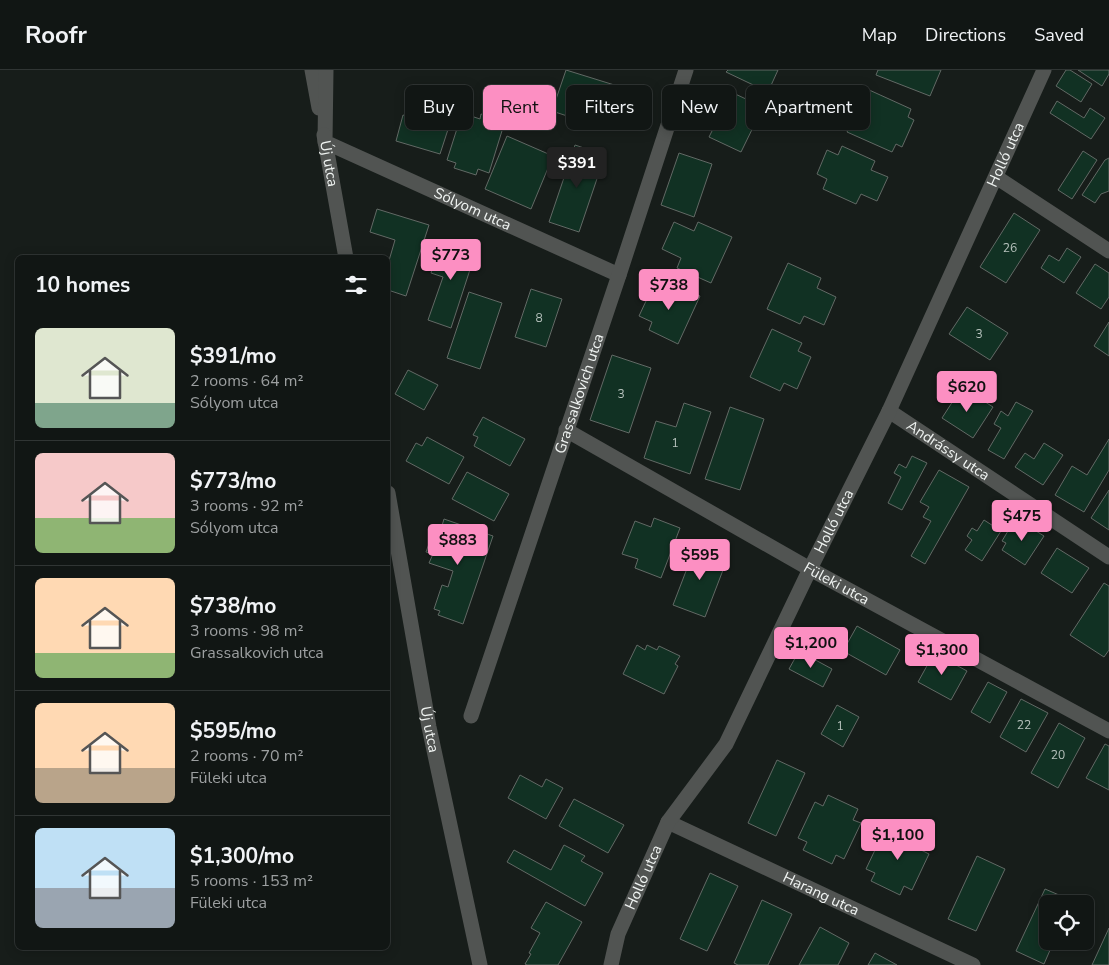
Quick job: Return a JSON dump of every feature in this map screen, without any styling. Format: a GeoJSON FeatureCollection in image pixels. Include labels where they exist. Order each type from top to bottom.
{"type":"FeatureCollection","features":[{"type":"Feature","properties":{"kind":"street","name":"Új utca"},"geometry":{"type":"LineString","coordinates":[[312,70],[345,255]]}},
{"type":"Feature","properties":{"kind":"street"},"geometry":{"type":"LineString","coordinates":[[326,70],[326,142]]}},
{"type":"Feature","properties":{"kind":"street","name":"Grassalkovich utca"},"geometry":{"type":"LineString","coordinates":[[471,716],[686,70]]}},
{"type":"Feature","properties":{"kind":"street","name":"Holló utca"},"geometry":{"type":"LineString","coordinates":[[611,965],[618,934],[668,822],[726,744],[889,411],[1044,70]]}},
{"type":"Feature","properties":{"kind":"street","name":"Sólyom utca"},"geometry":{"type":"LineString","coordinates":[[326,142],[619,275]]}},
{"type":"Feature","properties":{"kind":"street"},"geometry":{"type":"LineString","coordinates":[[996,177],[1109,252]]}},
{"type":"Feature","properties":{"kind":"street","name":"Andrássy utca"},"geometry":{"type":"LineString","coordinates":[[889,411],[1109,557]]}},
{"type":"Feature","properties":{"kind":"street","name":"Füleki utca"},"geometry":{"type":"LineString","coordinates":[[566,430],[810,569],[1109,731]]}},
{"type":"Feature","properties":{"kind":"street","name":"Új utca"},"geometry":{"type":"LineString","coordinates":[[390,504],[429,727],[480,965]]}},
{"type":"Feature","properties":{"kind":"street","name":"Harang utca"},"geometry":{"type":"LineString","coordinates":[[668,822],[973,965]]}},
{"type":"Feature","properties":{"kind":"building"},"geometry":{"type":"Polygon","coordinates":[[[566,70],[614,85],[566,85],[566,116],[556,112],[556,99],[566,70]]]}},
{"type":"Feature","properties":{"kind":"building"},"geometry":{"type":"Polygon","coordinates":[[[728,70],[778,70],[771,85],[753,85],[726,72],[728,70]]]}},
{"type":"Feature","properties":{"kind":"building"},"geometry":{"type":"Polygon","coordinates":[[[878,70],[941,70],[930,96],[876,75],[878,70]]]}},
{"type":"Feature","properties":{"kind":"building"},"geometry":{"type":"Polygon","coordinates":[[[1066,70],[1070,70],[1092,84],[1081,102],[1056,86],[1066,70]]]}},
{"type":"Feature","properties":{"kind":"building"},"geometry":{"type":"Polygon","coordinates":[[[1078,70],[1109,70],[1109,74],[1102,86],[1078,70]]]}},
{"type":"Feature","properties":{"kind":"building"},"geometry":{"type":"Polygon","coordinates":[[[870,90],[911,109],[908,117],[914,120],[902,147],[896,144],[892,152],[847,132],[848,130],[870,130],[870,90]]]}},
{"type":"Feature","properties":{"kind":"building"},"geometry":{"type":"Polygon","coordinates":[[[736,94],[746,99],[746,130],[752,130],[741,152],[709,137],[712,130],[736,130],[736,94]]]}},
{"type":"Feature","properties":{"kind":"building"},"geometry":{"type":"Polygon","coordinates":[[[1057,101],[1084,118],[1090,108],[1105,118],[1091,139],[1050,113],[1057,101]]]}},
{"type":"Feature","properties":{"kind":"building"},"geometry":{"type":"Polygon","coordinates":[[[481,114],[483,115],[483,130],[502,130],[489,173],[478,169],[476,175],[454,168],[456,163],[447,160],[457,130],[473,130],[473,117],[480,119],[481,114]]]}},
{"type":"Feature","properties":{"kind":"building"},"geometry":{"type":"Polygon","coordinates":[[[403,115],[405,116],[405,130],[448,130],[440,154],[396,141],[403,115]]]}},
{"type":"Feature","properties":{"kind":"building"},"geometry":{"type":"Polygon","coordinates":[[[507,136],[553,156],[531,209],[485,189],[507,136]]]}},
{"type":"Feature","properties":{"kind":"building"},"geometry":{"type":"Polygon","coordinates":[[[575,145],[605,155],[579,232],[549,222],[575,145]]]}},
{"type":"Feature","properties":{"kind":"building"},"geometry":{"type":"Polygon","coordinates":[[[842,146],[875,161],[871,170],[888,177],[877,201],[861,194],[856,204],[823,189],[827,179],[817,174],[827,150],[838,155],[842,146]]]}},
{"type":"Feature","properties":{"kind":"building"},"geometry":{"type":"Polygon","coordinates":[[[1083,151],[1097,160],[1072,199],[1058,190],[1083,151]]]}},
{"type":"Feature","properties":{"kind":"building"},"geometry":{"type":"Polygon","coordinates":[[[679,153],[712,164],[694,217],[661,205],[679,153]]]}},
{"type":"Feature","properties":{"kind":"building"},"geometry":{"type":"Polygon","coordinates":[[[1109,158],[1109,191],[1101,194],[1095,203],[1082,195],[1105,160],[1109,158]]]}},
{"type":"Feature","properties":{"kind":"building"},"geometry":{"type":"Polygon","coordinates":[[[377,209],[429,225],[406,296],[390,291],[390,257],[395,240],[370,232],[377,209]]]}},
{"type":"Feature","properties":{"kind":"building"},"geometry":{"type":"Polygon","coordinates":[[[1014,213],[1040,230],[1006,283],[980,267],[1014,213]]]}},
{"type":"Feature","properties":{"kind":"building"},"geometry":{"type":"Polygon","coordinates":[[[674,222],[694,231],[698,222],[732,237],[711,283],[677,268],[681,258],[662,249],[674,222]]]}},
{"type":"Feature","properties":{"kind":"building"},"geometry":{"type":"Polygon","coordinates":[[[454,241],[477,248],[451,328],[428,320],[443,277],[431,273],[439,248],[451,252],[454,241]]]}},
{"type":"Feature","properties":{"kind":"building"},"geometry":{"type":"Polygon","coordinates":[[[1067,248],[1081,257],[1064,283],[1041,268],[1049,255],[1059,261],[1067,248]]]}},
{"type":"Feature","properties":{"kind":"building"},"geometry":{"type":"Polygon","coordinates":[[[788,263],[821,278],[817,288],[836,297],[824,325],[804,316],[800,324],[767,309],[788,263]]]}},
{"type":"Feature","properties":{"kind":"building"},"geometry":{"type":"Polygon","coordinates":[[[1095,264],[1109,273],[1109,297],[1101,309],[1076,293],[1095,264]]]}},
{"type":"Feature","properties":{"kind":"building"},"geometry":{"type":"Polygon","coordinates":[[[670,282],[700,296],[678,344],[649,330],[652,322],[639,316],[654,284],[667,290],[670,282]]]}},
{"type":"Feature","properties":{"kind":"building"},"geometry":{"type":"Polygon","coordinates":[[[531,289],[562,299],[546,347],[515,337],[531,289]]]}},
{"type":"Feature","properties":{"kind":"building"},"geometry":{"type":"Polygon","coordinates":[[[469,292],[502,303],[480,369],[447,358],[469,292]]]}},
{"type":"Feature","properties":{"kind":"building"},"geometry":{"type":"Polygon","coordinates":[[[967,307],[1008,333],[990,360],[949,334],[967,307]]]}},
{"type":"Feature","properties":{"kind":"building"},"geometry":{"type":"Polygon","coordinates":[[[1109,322],[1109,356],[1094,346],[1109,322]]]}},
{"type":"Feature","properties":{"kind":"building"},"geometry":{"type":"Polygon","coordinates":[[[772,329],[802,343],[798,351],[811,357],[797,389],[784,383],[780,391],[750,377],[772,329]]]}},
{"type":"Feature","properties":{"kind":"building"},"geometry":{"type":"Polygon","coordinates":[[[612,355],[651,368],[629,433],[590,420],[612,355]]]}},
{"type":"Feature","properties":{"kind":"building"},"geometry":{"type":"Polygon","coordinates":[[[408,370],[438,385],[424,410],[395,394],[408,370]]]}},
{"type":"Feature","properties":{"kind":"building"},"geometry":{"type":"Polygon","coordinates":[[[962,387],[993,407],[973,438],[942,418],[962,387]]]}},
{"type":"Feature","properties":{"kind":"building"},"geometry":{"type":"Polygon","coordinates":[[[1016,402],[1033,411],[1004,459],[988,450],[1001,428],[994,424],[1001,411],[1008,416],[1016,402]]]}},
{"type":"Feature","properties":{"kind":"building"},"geometry":{"type":"Polygon","coordinates":[[[684,403],[711,412],[690,474],[644,458],[656,421],[676,427],[684,403]]]}},
{"type":"Feature","properties":{"kind":"building"},"geometry":{"type":"Polygon","coordinates":[[[730,407],[764,419],[740,490],[705,479],[730,407]]]}},
{"type":"Feature","properties":{"kind":"building"},"geometry":{"type":"Polygon","coordinates":[[[483,417],[525,439],[510,466],[474,446],[478,437],[473,435],[483,417]]]}},
{"type":"Feature","properties":{"kind":"building"},"geometry":{"type":"Polygon","coordinates":[[[427,437],[464,457],[449,484],[406,461],[416,443],[422,446],[427,437]]]}},
{"type":"Feature","properties":{"kind":"building"},"geometry":{"type":"Polygon","coordinates":[[[1109,439],[1109,470],[1084,512],[1055,495],[1072,466],[1087,475],[1109,439]]]}},
{"type":"Feature","properties":{"kind":"building"},"geometry":{"type":"Polygon","coordinates":[[[1044,443],[1063,455],[1043,485],[1015,467],[1025,453],[1034,459],[1044,443]]]}},
{"type":"Feature","properties":{"kind":"building"},"geometry":{"type":"Polygon","coordinates":[[[912,456],[927,463],[902,510],[888,503],[901,477],[894,473],[899,464],[906,468],[912,456]]]}},
{"type":"Feature","properties":{"kind":"building"},"geometry":{"type":"Polygon","coordinates":[[[939,470],[969,487],[925,564],[911,556],[931,521],[923,517],[929,507],[920,502],[939,470]]]}},
{"type":"Feature","properties":{"kind":"building"},"geometry":{"type":"Polygon","coordinates":[[[467,472],[509,494],[494,521],[452,499],[467,472]]]}},
{"type":"Feature","properties":{"kind":"building"},"geometry":{"type":"Polygon","coordinates":[[[1109,490],[1109,530],[1091,518],[1109,490]]]}},
{"type":"Feature","properties":{"kind":"building"},"geometry":{"type":"Polygon","coordinates":[[[654,518],[680,528],[661,578],[635,568],[638,559],[622,554],[635,521],[651,527],[654,518]]]}},
{"type":"Feature","properties":{"kind":"building"},"geometry":{"type":"Polygon","coordinates":[[[444,519],[493,536],[463,624],[438,615],[440,611],[434,609],[442,585],[448,587],[453,571],[429,563],[433,554],[426,552],[435,527],[441,529],[444,519]]]}},
{"type":"Feature","properties":{"kind":"building"},"geometry":{"type":"Polygon","coordinates":[[[984,520],[1001,531],[982,561],[965,550],[972,540],[967,536],[972,528],[977,531],[984,520]]]}},
{"type":"Feature","properties":{"kind":"building"},"geometry":{"type":"Polygon","coordinates":[[[1020,521],[1044,536],[1025,565],[1002,550],[1006,543],[1002,541],[1011,526],[1015,529],[1020,521]]]}},
{"type":"Feature","properties":{"kind":"building"},"geometry":{"type":"Polygon","coordinates":[[[696,545],[728,557],[705,617],[673,605],[696,545]]]}},
{"type":"Feature","properties":{"kind":"building"},"geometry":{"type":"Polygon","coordinates":[[[1057,548],[1089,568],[1072,593],[1041,573],[1057,548]]]}},
{"type":"Feature","properties":{"kind":"building"},"geometry":{"type":"Polygon","coordinates":[[[1104,583],[1109,586],[1109,650],[1104,657],[1070,635],[1104,583]]]}},
{"type":"Feature","properties":{"kind":"building"},"geometry":{"type":"Polygon","coordinates":[[[857,626],[900,650],[886,675],[843,651],[857,626]]]}},
{"type":"Feature","properties":{"kind":"building"},"geometry":{"type":"Polygon","coordinates":[[[637,645],[645,650],[647,645],[657,650],[659,646],[680,656],[675,664],[678,666],[664,694],[623,674],[637,645]]]}},
{"type":"Feature","properties":{"kind":"building"},"geometry":{"type":"Polygon","coordinates":[[[799,651],[832,669],[823,687],[789,669],[799,651]]]}},
{"type":"Feature","properties":{"kind":"building"},"geometry":{"type":"Polygon","coordinates":[[[934,653],[967,671],[951,700],[918,682],[934,653]]]}},
{"type":"Feature","properties":{"kind":"building"},"geometry":{"type":"Polygon","coordinates":[[[988,682],[1007,692],[990,723],[971,712],[988,682]]]}},
{"type":"Feature","properties":{"kind":"building"},"geometry":{"type":"Polygon","coordinates":[[[1021,699],[1048,713],[1026,752],[1000,737],[1021,699]]]}},
{"type":"Feature","properties":{"kind":"building"},"geometry":{"type":"Polygon","coordinates":[[[837,705],[859,717],[843,747],[821,734],[837,705]]]}},
{"type":"Feature","properties":{"kind":"building"},"geometry":{"type":"Polygon","coordinates":[[[1059,723],[1085,738],[1058,788],[1031,773],[1059,723]]]}},
{"type":"Feature","properties":{"kind":"building"},"geometry":{"type":"Polygon","coordinates":[[[1105,744],[1109,746],[1109,790],[1086,778],[1105,744]]]}},
{"type":"Feature","properties":{"kind":"building"},"geometry":{"type":"Polygon","coordinates":[[[777,760],[805,773],[776,836],[748,823],[777,760]]]}},
{"type":"Feature","properties":{"kind":"building"},"geometry":{"type":"Polygon","coordinates":[[[520,775],[542,787],[546,779],[563,788],[546,819],[508,798],[520,775]]]}},
{"type":"Feature","properties":{"kind":"building"},"geometry":{"type":"Polygon","coordinates":[[[828,795],[858,809],[853,820],[861,823],[844,859],[836,855],[832,864],[803,850],[807,842],[798,838],[815,802],[823,806],[828,795]]]}},
{"type":"Feature","properties":{"kind":"building"},"geometry":{"type":"Polygon","coordinates":[[[574,799],[624,825],[608,853],[559,826],[574,799]]]}},
{"type":"Feature","properties":{"kind":"building"},"geometry":{"type":"Polygon","coordinates":[[[896,826],[926,840],[921,850],[929,854],[912,890],[904,886],[900,895],[871,881],[875,873],[866,869],[883,833],[891,837],[896,826]]]}},
{"type":"Feature","properties":{"kind":"building"},"geometry":{"type":"Polygon","coordinates":[[[564,845],[585,856],[581,861],[603,873],[585,906],[507,862],[514,850],[551,870],[564,845]]]}},
{"type":"Feature","properties":{"kind":"building"},"geometry":{"type":"Polygon","coordinates":[[[977,856],[1005,869],[976,931],[948,919],[977,856]]]}},
{"type":"Feature","properties":{"kind":"building"},"geometry":{"type":"Polygon","coordinates":[[[710,873],[738,886],[707,951],[680,939],[710,873]]]}},
{"type":"Feature","properties":{"kind":"building"},"geometry":{"type":"Polygon","coordinates":[[[1045,889],[1059,895],[1042,895],[1045,889]]]}},
{"type":"Feature","properties":{"kind":"building"},"geometry":{"type":"Polygon","coordinates":[[[762,900],[792,914],[768,965],[738,965],[734,963],[762,900]]]}},
{"type":"Feature","properties":{"kind":"building"},"geometry":{"type":"Polygon","coordinates":[[[546,902],[582,922],[558,965],[527,965],[525,964],[531,954],[529,953],[540,933],[531,928],[546,902]]]}},
{"type":"Feature","properties":{"kind":"building"},"geometry":{"type":"Polygon","coordinates":[[[1039,902],[1039,950],[1050,950],[1044,964],[1016,951],[1039,902]]]}},
{"type":"Feature","properties":{"kind":"building"},"geometry":{"type":"Polygon","coordinates":[[[820,927],[849,943],[838,965],[799,965],[820,927]]]}},
{"type":"Feature","properties":{"kind":"building"},"geometry":{"type":"Polygon","coordinates":[[[1109,928],[1109,965],[1092,965],[1109,928]]]}},
{"type":"Feature","properties":{"kind":"building"},"geometry":{"type":"Polygon","coordinates":[[[875,953],[897,965],[868,965],[875,953]]]}}]}
